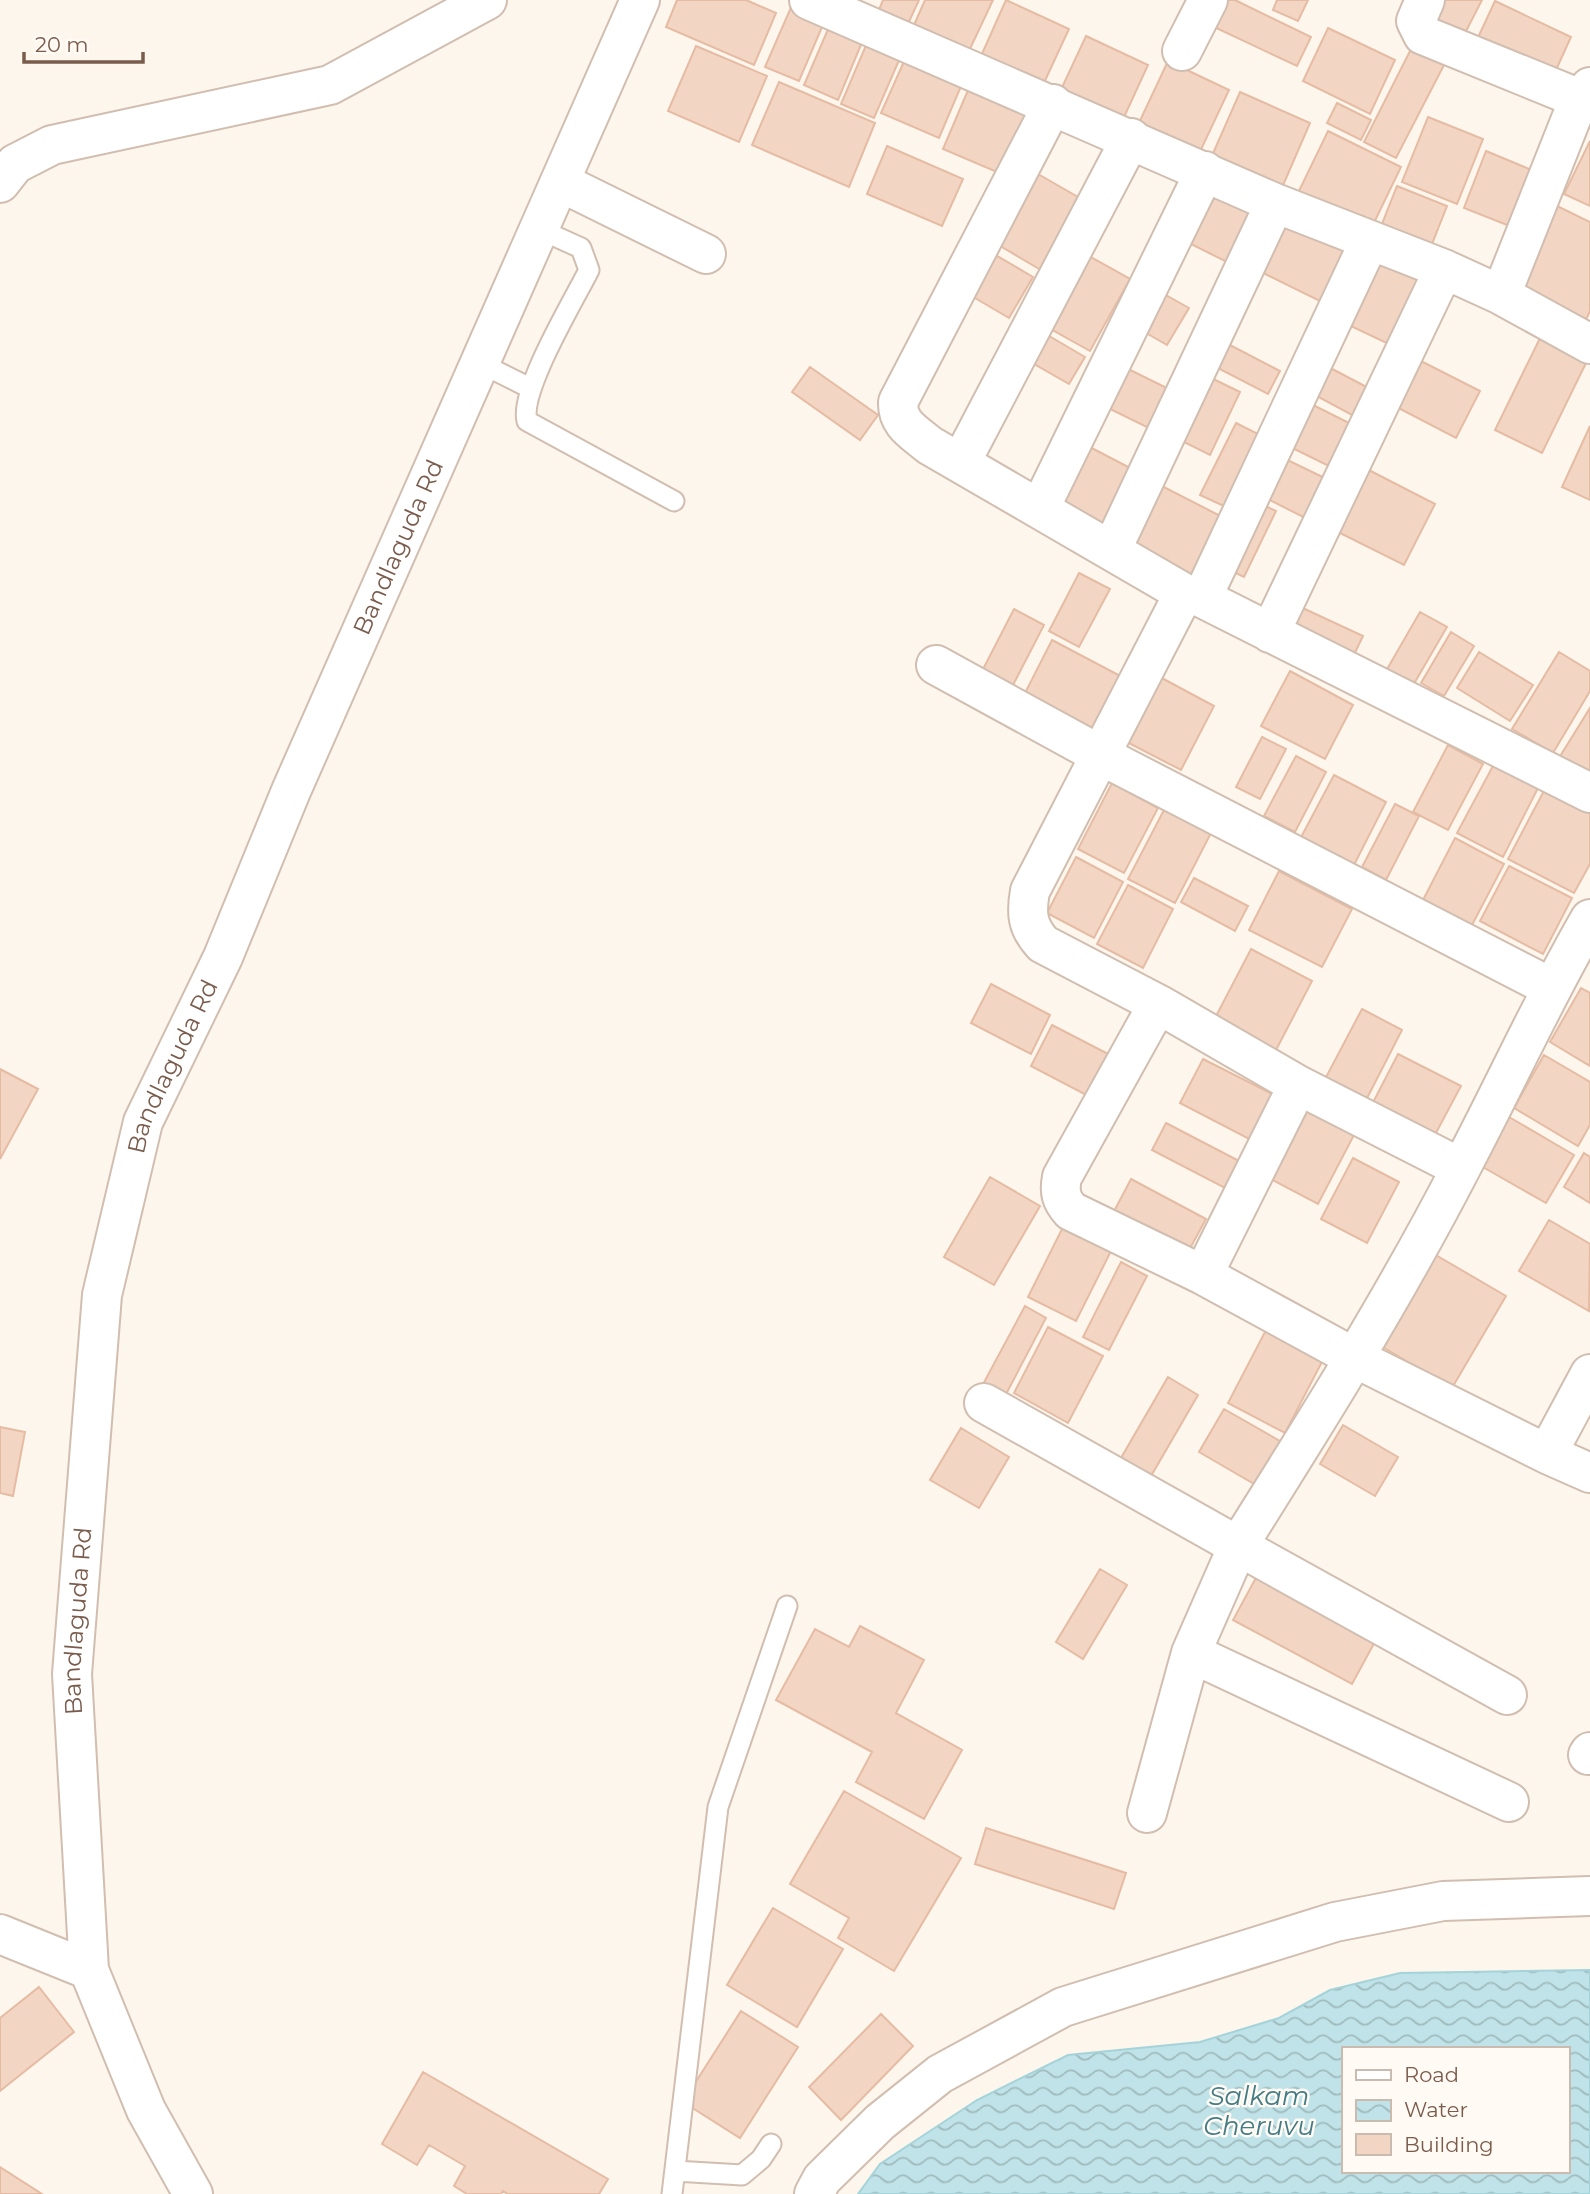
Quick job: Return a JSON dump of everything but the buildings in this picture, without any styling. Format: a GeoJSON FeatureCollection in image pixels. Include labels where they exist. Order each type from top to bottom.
{"type":"FeatureCollection","features":[{"type":"Feature","properties":{"kind":"street"},"geometry":{"type":"LineString","coordinates":[[0,183],[15,164],[52,145],[330,85],[486,0]]}},
{"type":"Feature","properties":{"kind":"street","name":"Bandlaguda Rd"},"geometry":{"type":"LineString","coordinates":[[193,2194],[146,2110],[89,1970],[72,1674],[102,1295],[143,1122],[223,957],[297,779],[640,0]]}},
{"type":"Feature","properties":{"kind":"street"},"geometry":{"type":"LineString","coordinates":[[809,0],[1053,104],[1275,203],[1444,269],[1501,295],[1590,344]]}},
{"type":"Feature","properties":{"kind":"street"},"geometry":{"type":"LineString","coordinates":[[1181,51],[1208,0]]}},
{"type":"Feature","properties":{"kind":"street"},"geometry":{"type":"LineString","coordinates":[[1425,0],[1416,21],[1417,28],[1423,35],[1588,97]]}},
{"type":"Feature","properties":{"kind":"street"},"geometry":{"type":"LineString","coordinates":[[1501,295],[1577,104],[1588,97]]}},
{"type":"Feature","properties":{"kind":"street"},"geometry":{"type":"LineString","coordinates":[[1053,104],[898,402],[898,413],[903,424],[929,445],[1193,595],[1590,793]]}},
{"type":"Feature","properties":{"kind":"street"},"geometry":{"type":"LineString","coordinates":[[961,462],[1131,138]]}},
{"type":"Feature","properties":{"kind":"street"},"geometry":{"type":"LineString","coordinates":[[1040,508],[1205,171]]}},
{"type":"Feature","properties":{"kind":"street"},"geometry":{"type":"LineString","coordinates":[[560,182],[706,254]]}},
{"type":"Feature","properties":{"kind":"street"},"geometry":{"type":"LineString","coordinates":[[1112,549],[1275,203]]}},
{"type":"Feature","properties":{"kind":"street"},"geometry":{"type":"LineString","coordinates":[[1370,240],[1193,595],[1030,891],[1027,909],[1031,931],[1043,944],[1158,1004],[1298,1085],[1461,1168]]}},
{"type":"Feature","properties":{"kind":"street"},"geometry":{"type":"LineString","coordinates":[[1270,634],[1444,269]]}},
{"type":"Feature","properties":{"kind":"street"},"geometry":{"type":"LineString","coordinates":[[936,665],[1102,756],[1550,987]]}},
{"type":"Feature","properties":{"kind":"street"},"geometry":{"type":"LineString","coordinates":[[1147,1813],[1191,1654],[1238,1546],[1357,1359],[1461,1168],[1550,987],[1590,919]]}},
{"type":"Feature","properties":{"kind":"street"},"geometry":{"type":"LineString","coordinates":[[1158,1004],[1062,1177],[1059,1189],[1062,1201],[1071,1211],[1203,1275],[1357,1359],[1546,1454],[1590,1473]]}},
{"type":"Feature","properties":{"kind":"street"},"geometry":{"type":"LineString","coordinates":[[1203,1275],[1298,1085]]}},
{"type":"Feature","properties":{"kind":"street"},"geometry":{"type":"LineString","coordinates":[[1546,1454],[1590,1374]]}},
{"type":"Feature","properties":{"kind":"street"},"geometry":{"type":"LineString","coordinates":[[984,1403],[1507,1695]]}},
{"type":"Feature","properties":{"kind":"street"},"geometry":{"type":"LineString","coordinates":[[1191,1654],[1508,1802]]}},
{"type":"Feature","properties":{"kind":"street"},"geometry":{"type":"LineString","coordinates":[[814,2194],[822,2179],[880,2122],[940,2074],[1063,2007],[1335,1922],[1443,1901],[1590,1896]]}},
{"type":"Feature","properties":{"kind":"street"},"geometry":{"type":"LineString","coordinates":[[0,1934],[89,1970]]}},
{"type":"Feature","properties":{"kind":"lane"},"geometry":{"type":"LineString","coordinates":[[539,229],[581,248],[589,270],[530,387],[524,409],[527,421],[674,501]]}},
{"type":"Feature","properties":{"kind":"lane"},"geometry":{"type":"LineString","coordinates":[[480,363],[530,387]]}},
{"type":"Feature","properties":{"kind":"lane"},"geometry":{"type":"LineString","coordinates":[[672,2194],[718,1807],[787,1606]]}},
{"type":"Feature","properties":{"kind":"lane"},"geometry":{"type":"LineString","coordinates":[[675,2171],[742,2175],[761,2159],[771,2144]]}},
{"type":"Feature","properties":{"kind":"water","name":"Salkam Cheruvu"},"geometry":{"type":"Polygon","coordinates":[[[1590,1970],[1590,2194],[858,2194],[880,2164],[977,2100],[1068,2055],[1200,2042],[1279,2018],[1330,1990],[1400,1973],[1590,1970]]]}}]}
